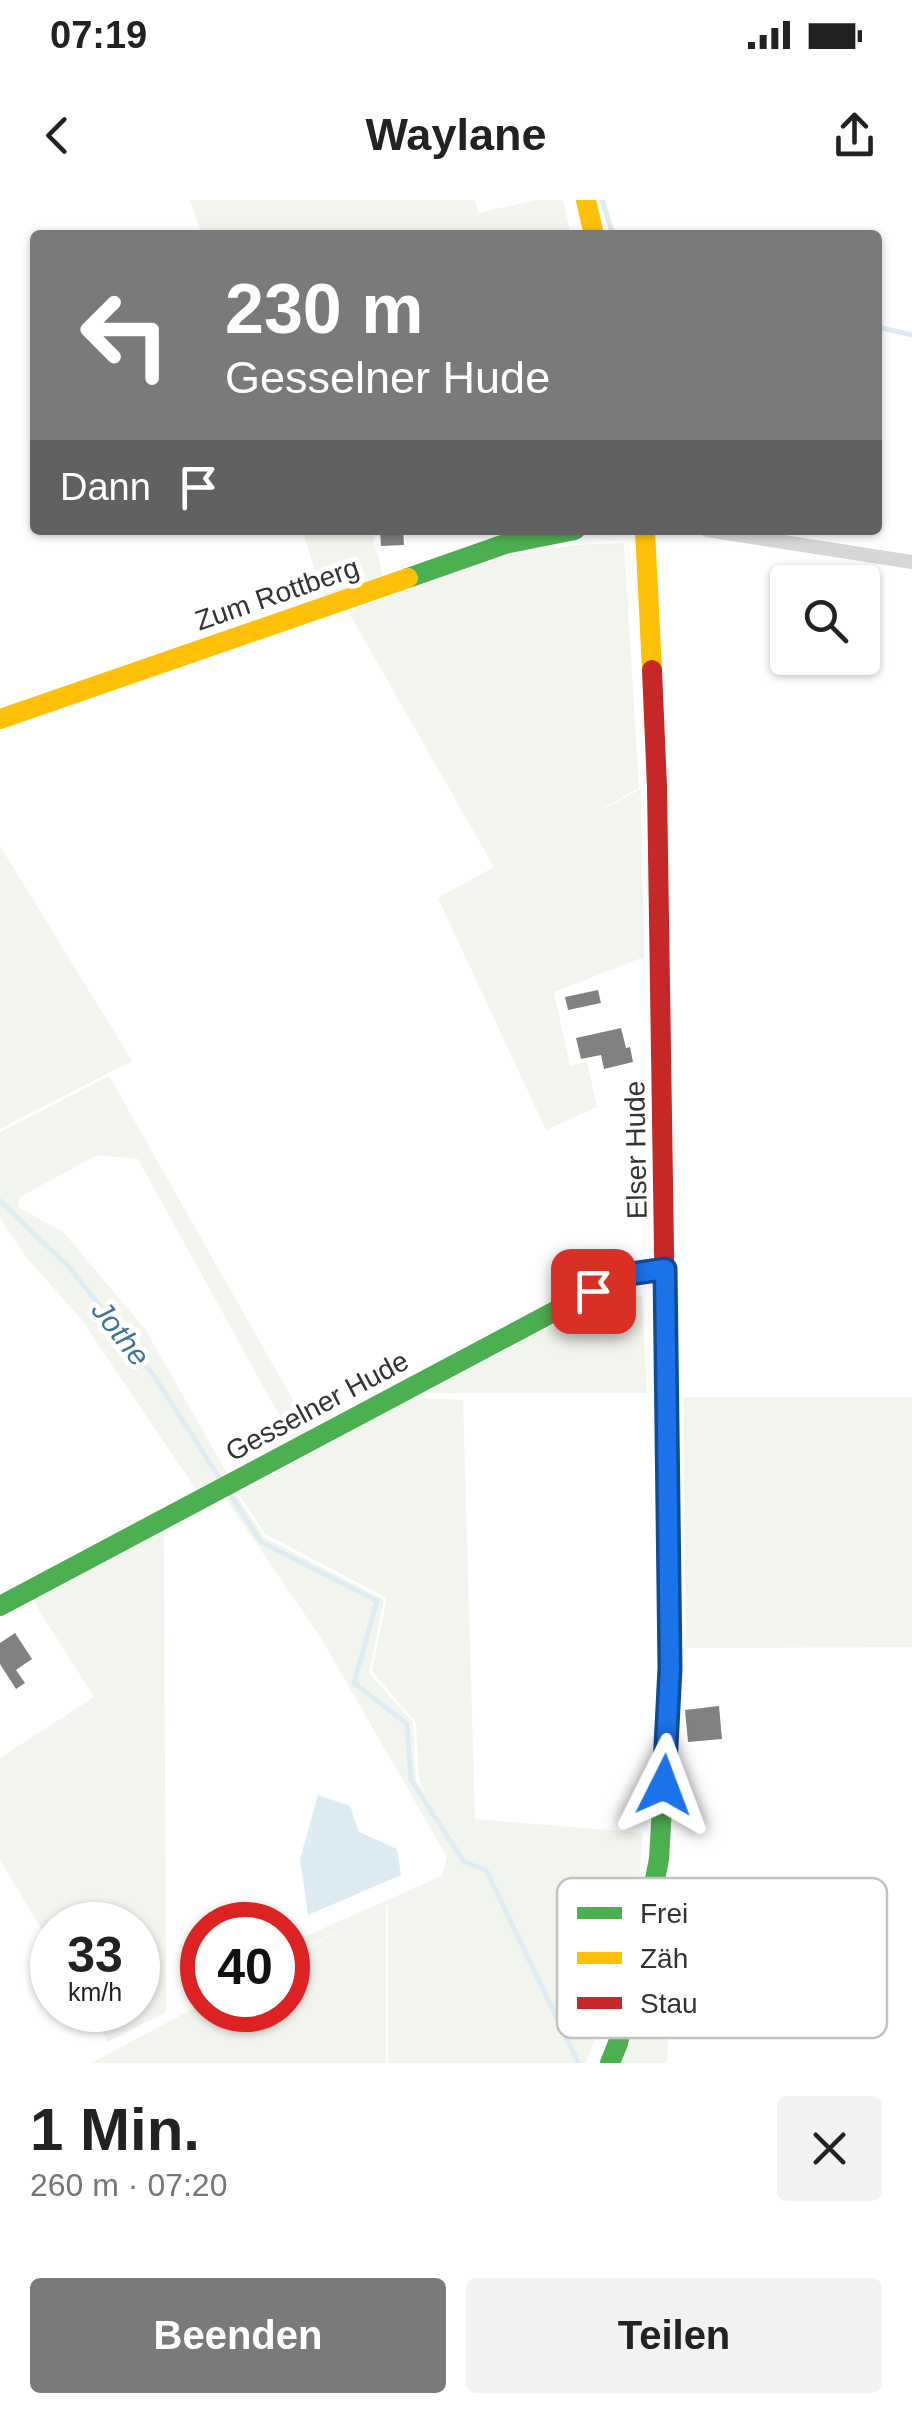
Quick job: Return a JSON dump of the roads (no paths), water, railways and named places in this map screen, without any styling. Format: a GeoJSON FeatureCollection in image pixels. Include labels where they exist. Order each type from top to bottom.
{"type":"FeatureCollection","features":[{"type":"Feature","properties":{"kind":"street"},"geometry":{"type":"LineString","coordinates":[[586,200],[593,230]]}},
{"type":"Feature","properties":{"kind":"street","name":"Zum Rottberg"},"geometry":{"type":"LineString","coordinates":[[0,720],[505,544],[551,535]]}},
{"type":"Feature","properties":{"kind":"street","name":"Elser Hude"},"geometry":{"type":"LineString","coordinates":[[645,535],[657,787],[670,1668],[655,1878]]}},
{"type":"Feature","properties":{"kind":"street"},"geometry":{"type":"LineString","coordinates":[[739,535],[912,562]]}},
{"type":"Feature","properties":{"kind":"street","name":"Gesselner Hude"},"geometry":{"type":"LineString","coordinates":[[0,1606],[623,1275],[665,1269]]}},
{"type":"Feature","properties":{"kind":"street","name":"Elser Hude"},"geometry":{"type":"LineString","coordinates":[[610,2063],[619,2038]]}},
{"type":"Feature","properties":{"kind":"waterway"},"geometry":{"type":"LineString","coordinates":[[602,200],[611,230]]}},
{"type":"Feature","properties":{"kind":"waterway"},"geometry":{"type":"LineString","coordinates":[[882,328],[912,335]]}},
{"type":"Feature","properties":{"kind":"waterway","name":"Jothe"},"geometry":{"type":"LineString","coordinates":[[0,1201],[70,1268],[154,1376],[222,1482]]}},
{"type":"Feature","properties":{"kind":"waterway"},"geometry":{"type":"LineString","coordinates":[[230,1494],[261,1542],[377,1601],[354,1683],[407,1724],[411,1780],[464,1862],[486,1870],[557,2018]]}},
{"type":"Feature","properties":{"kind":"waterway"},"geometry":{"type":"LineString","coordinates":[[566,2038],[578,2062]]}}]}
